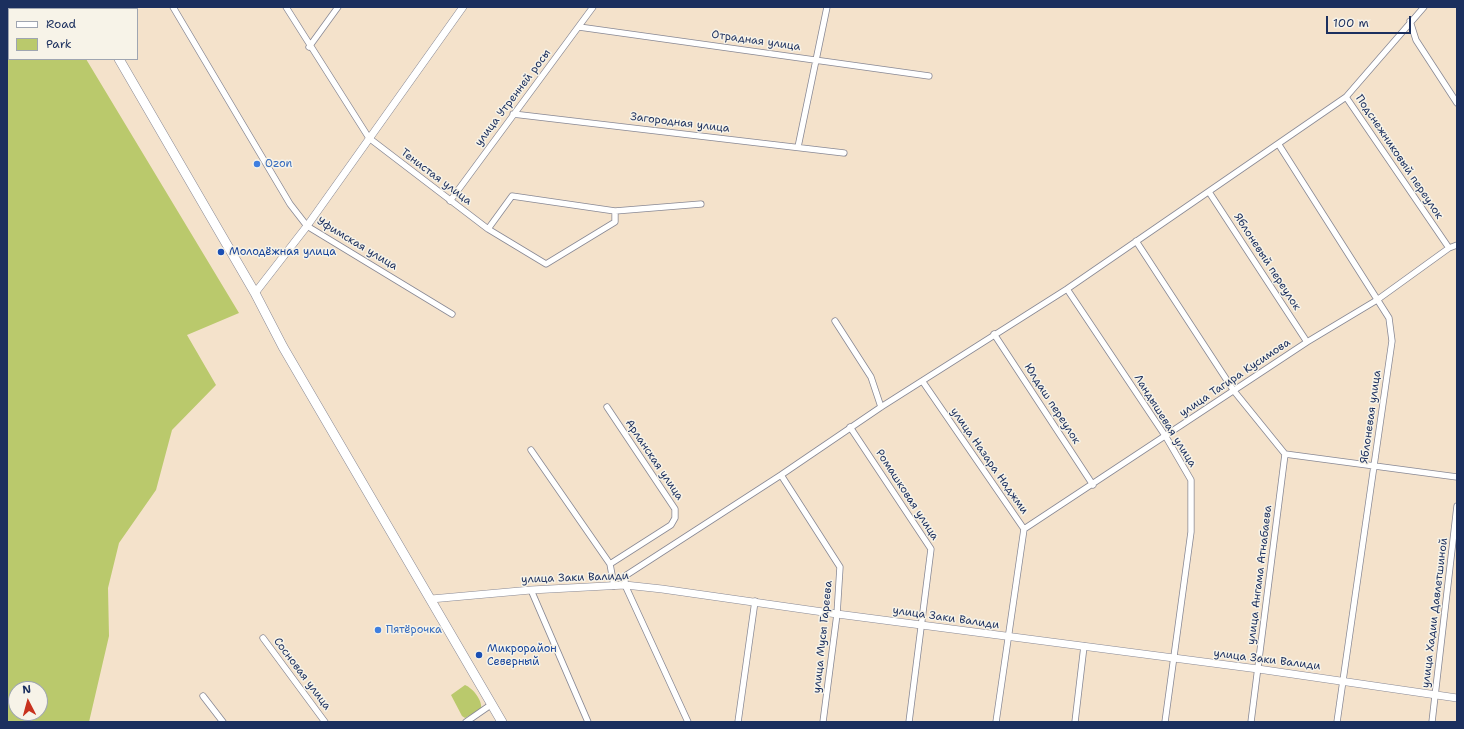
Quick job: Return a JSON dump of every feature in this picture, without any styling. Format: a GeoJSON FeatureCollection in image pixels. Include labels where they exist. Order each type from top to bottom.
{"type":"FeatureCollection","features":[{"type":"Feature","properties":{"kind":"main road"},"geometry":{"type":"LineString","coordinates":[[119,60],[255,293],[283,347],[502,722]]}},
{"type":"Feature","properties":{"kind":"street","name":"Уфимская улица"},"geometry":{"type":"LineString","coordinates":[[173,7],[290,204],[307,226],[452,314]]}},
{"type":"Feature","properties":{"kind":"street","name":"Тенистая улица"},"geometry":{"type":"LineString","coordinates":[[286,7],[369,138],[488,229],[546,264],[615,222],[615,211]]}},
{"type":"Feature","properties":{"kind":"street"},"geometry":{"type":"LineString","coordinates":[[310,47],[338,7]]}},
{"type":"Feature","properties":{"kind":"street"},"geometry":{"type":"LineString","coordinates":[[255,293],[307,226],[463,7]]}},
{"type":"Feature","properties":{"kind":"street","name":"улица Утренней росы"},"geometry":{"type":"LineString","coordinates":[[450,201],[593,7]]}},
{"type":"Feature","properties":{"kind":"street"},"geometry":{"type":"LineString","coordinates":[[798,147],[827,7]]}},
{"type":"Feature","properties":{"kind":"street"},"geometry":{"type":"LineString","coordinates":[[688,722],[625,585],[625,576],[781,475],[850,427],[922,382],[994,334],[1067,289],[1279,145],[1346,97],[1410,21],[1424,7]]}},
{"type":"Feature","properties":{"kind":"street"},"geometry":{"type":"LineString","coordinates":[[1410,21],[1416,40],[1457,103]]}},
{"type":"Feature","properties":{"kind":"street","name":"Отрадная улица"},"geometry":{"type":"LineString","coordinates":[[579,27],[817,59],[929,76]]}},
{"type":"Feature","properties":{"kind":"street","name":"Подснежниковый переулок"},"geometry":{"type":"LineString","coordinates":[[1346,97],[1449,248]]}},
{"type":"Feature","properties":{"kind":"street","name":"Загородная улица"},"geometry":{"type":"LineString","coordinates":[[513,114],[844,153]]}},
{"type":"Feature","properties":{"kind":"street","name":"Яблоневая улица"},"geometry":{"type":"LineString","coordinates":[[1279,145],[1389,318],[1392,341],[1337,722]]}},
{"type":"Feature","properties":{"kind":"street","name":"Яблоневый переулок"},"geometry":{"type":"LineString","coordinates":[[1209,192],[1307,342]]}},
{"type":"Feature","properties":{"kind":"street"},"geometry":{"type":"LineString","coordinates":[[488,229],[512,196],[615,211],[701,204]]}},
{"type":"Feature","properties":{"kind":"street"},"geometry":{"type":"LineString","coordinates":[[1136,241],[1234,391],[1285,454],[1457,477]]}},
{"type":"Feature","properties":{"kind":"street","name":"улица Тагира Кусимова"},"geometry":{"type":"LineString","coordinates":[[1024,529],[1166,437],[1307,342],[1377,300],[1449,248],[1457,245]]}},
{"type":"Feature","properties":{"kind":"street","name":"Ландышевая улица"},"geometry":{"type":"LineString","coordinates":[[1067,289],[1166,437],[1190,480],[1191,532],[1165,722]]}},
{"type":"Feature","properties":{"kind":"street"},"geometry":{"type":"LineString","coordinates":[[835,321],[871,377],[881,407]]}},
{"type":"Feature","properties":{"kind":"street","name":"Юлдаш переулок"},"geometry":{"type":"LineString","coordinates":[[994,334],[1093,484]]}},
{"type":"Feature","properties":{"kind":"street","name":"улица Назара Наджми"},"geometry":{"type":"LineString","coordinates":[[922,382],[1024,529],[996,722]]}},
{"type":"Feature","properties":{"kind":"street","name":"Арланская улица"},"geometry":{"type":"LineString","coordinates":[[607,407],[675,509],[675,518],[671,525],[610,564]]}},
{"type":"Feature","properties":{"kind":"street","name":"Ромашковая улица"},"geometry":{"type":"LineString","coordinates":[[850,427],[931,549],[909,722]]}},
{"type":"Feature","properties":{"kind":"street"},"geometry":{"type":"LineString","coordinates":[[531,450],[610,564],[614,586]]}},
{"type":"Feature","properties":{"kind":"street","name":"улица Ангама Атнабаева"},"geometry":{"type":"LineString","coordinates":[[1251,722],[1285,454]]}},
{"type":"Feature","properties":{"kind":"street","name":"улица Мусы Гареева"},"geometry":{"type":"LineString","coordinates":[[781,475],[840,567],[837,614],[823,722]]}},
{"type":"Feature","properties":{"kind":"street","name":"улица Хадии Давлетшиной"},"geometry":{"type":"LineString","coordinates":[[1432,722],[1457,506]]}},
{"type":"Feature","properties":{"kind":"street","name":"улица Заки Валиди"},"geometry":{"type":"LineString","coordinates":[[431,599],[531,590],[625,585],[755,601],[837,614],[1258,669],[1457,698]]}},
{"type":"Feature","properties":{"kind":"street"},"geometry":{"type":"LineString","coordinates":[[531,590],[588,722]]}},
{"type":"Feature","properties":{"kind":"street"},"geometry":{"type":"LineString","coordinates":[[738,722],[755,601]]}},
{"type":"Feature","properties":{"kind":"street","name":"Сосновая улица"},"geometry":{"type":"LineString","coordinates":[[263,638],[325,722]]}},
{"type":"Feature","properties":{"kind":"street"},"geometry":{"type":"LineString","coordinates":[[1075,722],[1084,646]]}},
{"type":"Feature","properties":{"kind":"street"},"geometry":{"type":"LineString","coordinates":[[203,696],[223,722]]}},
{"type":"Feature","properties":{"kind":"street"},"geometry":{"type":"LineString","coordinates":[[466,722],[492,704]]}},
{"type":"Feature","properties":{"kind":"green space"},"geometry":{"type":"Polygon","coordinates":[[[7,7],[55,8],[8,8],[8,60],[87,60],[239,313],[187,335],[216,385],[172,430],[156,490],[119,543],[108,588],[109,636],[89,722],[7,722],[7,7]]]}},
{"type":"Feature","properties":{"kind":"green space"},"geometry":{"type":"Polygon","coordinates":[[[465,685],[477,695],[481,709],[465,718],[462,716],[451,695],[465,685]]]}},
{"type":"Feature","properties":{"kind":"place","name":"Ozon"},"geometry":{"type":"Point","coordinates":[257,164]}},
{"type":"Feature","properties":{"kind":"place","name":"Молодёжная улица"},"geometry":{"type":"Point","coordinates":[221,252]}},
{"type":"Feature","properties":{"kind":"place","name":"Пятёрочка"},"geometry":{"type":"Point","coordinates":[378,630]}},
{"type":"Feature","properties":{"kind":"place","name":"Микрорайон Северный"},"geometry":{"type":"Point","coordinates":[479,655]}}]}
